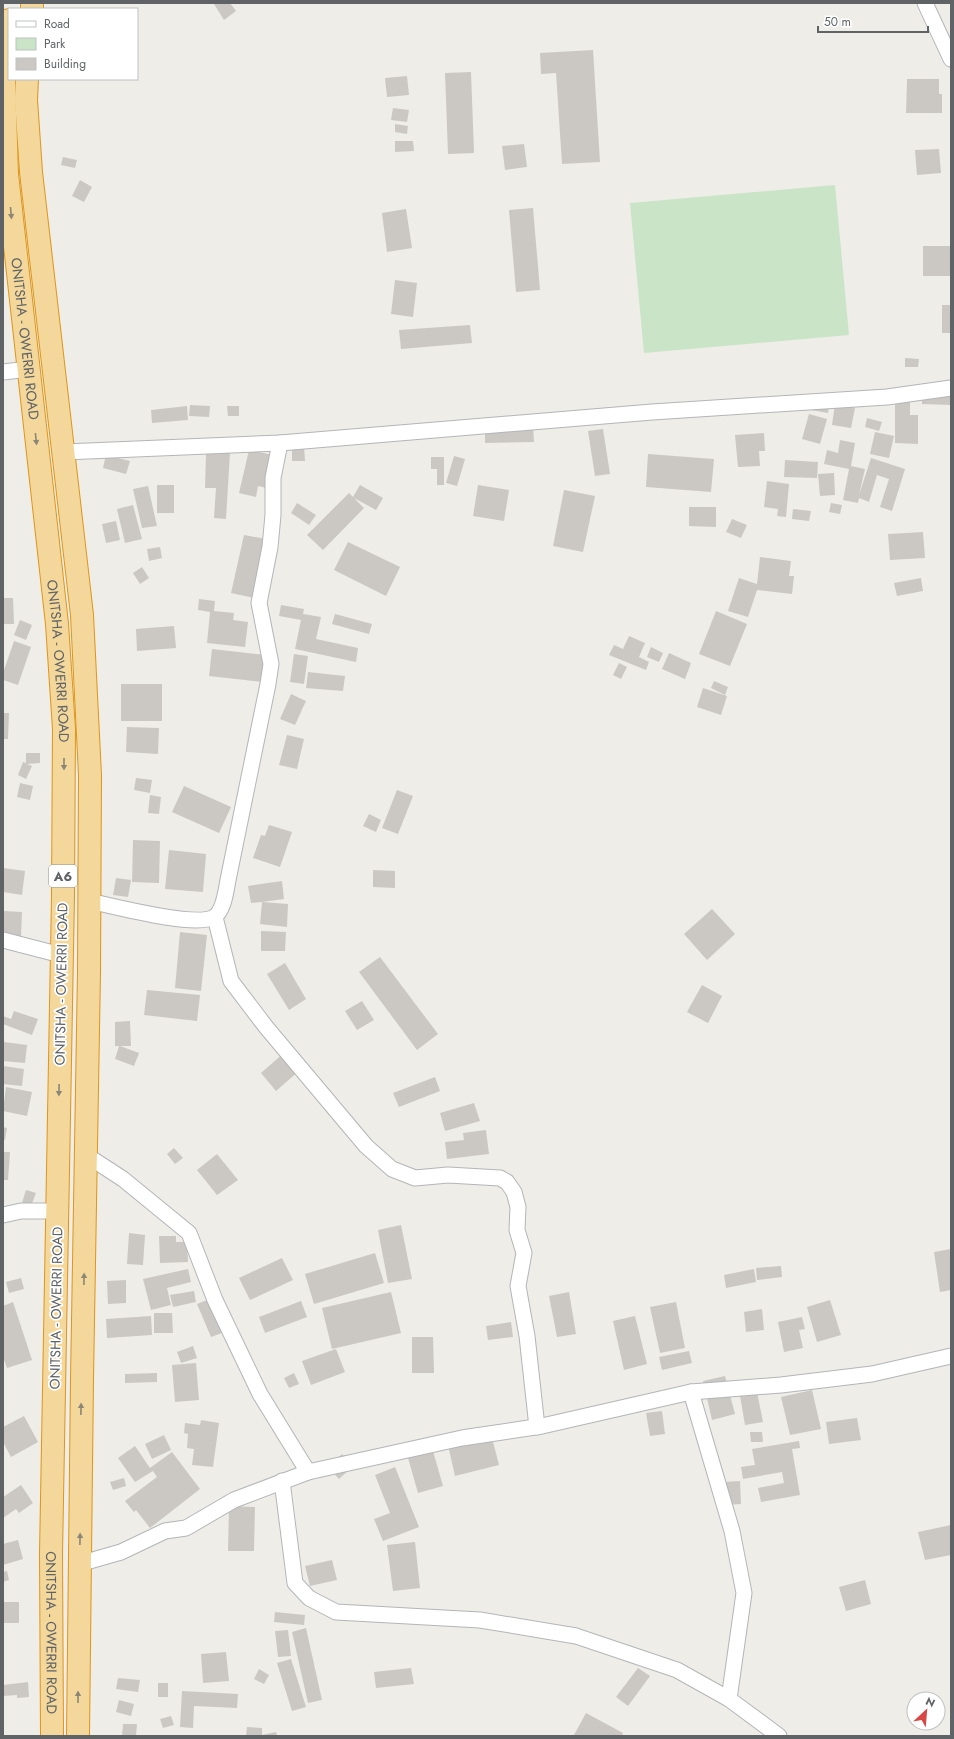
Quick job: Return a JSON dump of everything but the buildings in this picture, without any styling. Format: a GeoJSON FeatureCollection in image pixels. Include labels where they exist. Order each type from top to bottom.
{"type":"FeatureCollection","features":[{"type":"Feature","properties":{"kind":"highway","name":"ONITSHA - OWERRI ROAD"},"geometry":{"type":"LineString","coordinates":[[8,32],[4,82],[7,174],[13,239],[57,624],[64,729],[63,888],[51,1554],[52,1736]]}},
{"type":"Feature","properties":{"kind":"highway","name":"ONITSHA - OWERRI ROAD"},"geometry":{"type":"LineString","coordinates":[[27,80],[26,100],[31,172],[82,615],[90,775],[78,1736]]}},
{"type":"Feature","properties":{"kind":"street"},"geometry":{"type":"LineString","coordinates":[[925,3],[951,59]]}},
{"type":"Feature","properties":{"kind":"street"},"geometry":{"type":"LineString","coordinates":[[3,372],[29,369]]}},
{"type":"Feature","properties":{"kind":"street"},"geometry":{"type":"LineString","coordinates":[[64,452],[280,442],[652,412],[887,397],[951,388]]}},
{"type":"Feature","properties":{"kind":"street"},"geometry":{"type":"LineString","coordinates":[[89,901],[181,920],[215,917],[220,911],[228,880],[271,664],[259,603],[270,547],[273,515],[273,478],[280,442]]}},
{"type":"Feature","properties":{"kind":"street"},"geometry":{"type":"LineString","coordinates":[[215,917],[231,982],[266,1027],[371,1150],[392,1169],[415,1178],[448,1175],[500,1178],[507,1182],[514,1192],[518,1207],[517,1230],[524,1253],[518,1286],[527,1336],[537,1427]]}},
{"type":"Feature","properties":{"kind":"street"},"geometry":{"type":"LineString","coordinates":[[3,940],[61,955]]}},
{"type":"Feature","properties":{"kind":"street"},"geometry":{"type":"LineString","coordinates":[[86,1155],[123,1179],[189,1233],[215,1300],[260,1394],[308,1472]]}},
{"type":"Feature","properties":{"kind":"street"},"geometry":{"type":"LineString","coordinates":[[3,1215],[21,1211],[57,1211]]}},
{"type":"Feature","properties":{"kind":"street"},"geometry":{"type":"LineString","coordinates":[[79,1564],[122,1552],[165,1531],[186,1528],[234,1500],[308,1472],[462,1438],[537,1427],[690,1392],[781,1385],[872,1374],[951,1356]]}},
{"type":"Feature","properties":{"kind":"street"},"geometry":{"type":"LineString","coordinates":[[690,1392],[732,1530],[744,1593],[729,1699]]}},
{"type":"Feature","properties":{"kind":"street"},"geometry":{"type":"LineString","coordinates":[[282,1481],[295,1583],[310,1598],[336,1612],[480,1620],[576,1636],[677,1670],[729,1699],[779,1736]]}},
{"type":"Feature","properties":{"kind":"green space"},"geometry":{"type":"Polygon","coordinates":[[[835,185],[849,335],[644,353],[630,203],[835,185]]]}}]}
